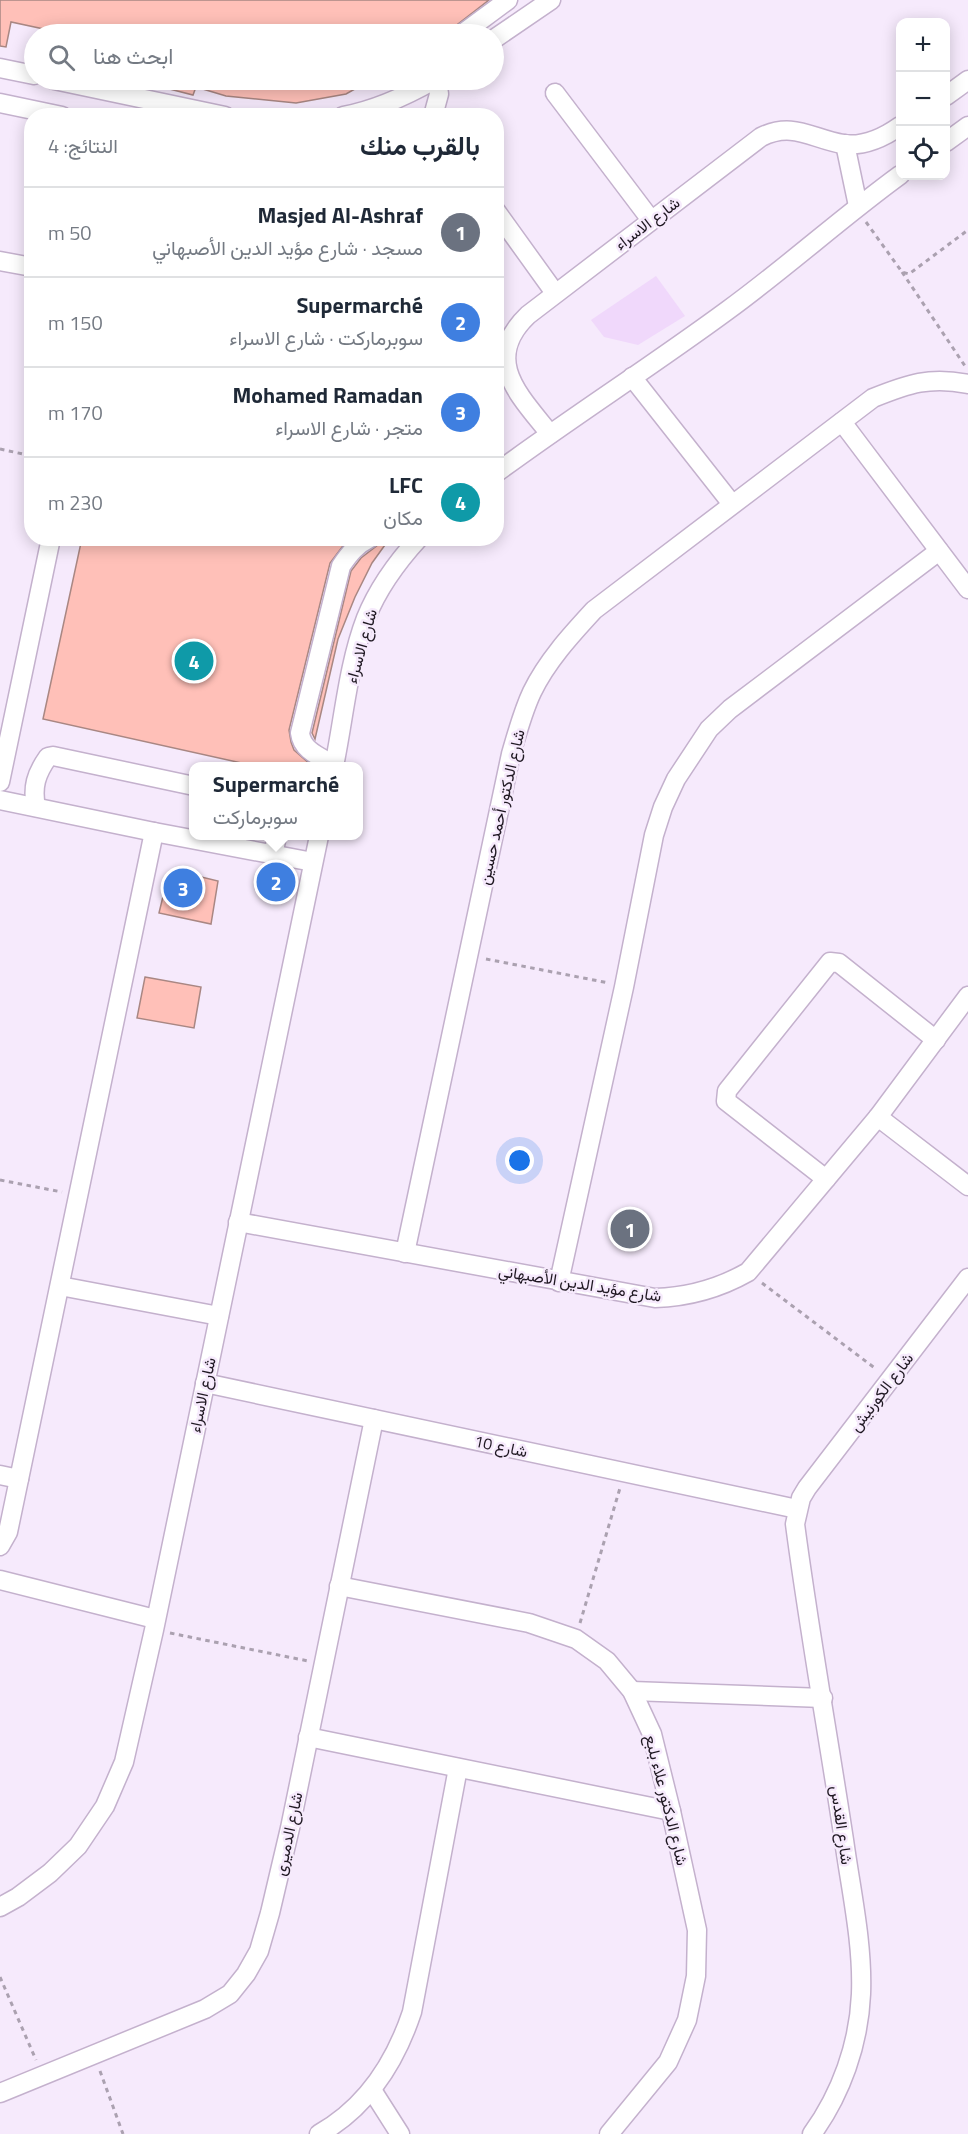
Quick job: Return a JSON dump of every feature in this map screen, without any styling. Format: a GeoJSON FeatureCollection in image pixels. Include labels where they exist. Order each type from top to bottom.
{"type":"FeatureCollection","features":[{"type":"Feature","properties":{"kind":"street"},"geometry":{"type":"LineString","coordinates":[[476,24],[508,0]]}},
{"type":"Feature","properties":{"kind":"street"},"geometry":{"type":"LineString","coordinates":[[504,32],[551,0]]}},
{"type":"Feature","properties":{"kind":"street"},"geometry":{"type":"LineString","coordinates":[[0,68],[24,73]]}},
{"type":"Feature","properties":{"kind":"street"},"geometry":{"type":"LineString","coordinates":[[950,93],[968,80]]}},
{"type":"Feature","properties":{"kind":"street"},"geometry":{"type":"LineString","coordinates":[[102,90],[187,108]]}},
{"type":"Feature","properties":{"kind":"street"},"geometry":{"type":"LineString","coordinates":[[371,108],[416,90]]}},
{"type":"Feature","properties":{"kind":"street"},"geometry":{"type":"LineString","coordinates":[[436,108],[440,94],[439,90]]}},
{"type":"Feature","properties":{"kind":"street"},"geometry":{"type":"LineString","coordinates":[[555,93],[651,220]]}},
{"type":"Feature","properties":{"kind":"street"},"geometry":{"type":"LineString","coordinates":[[0,103],[24,108]]}},
{"type":"Feature","properties":{"kind":"street"},"geometry":{"type":"LineString","coordinates":[[950,139],[968,126]]}},
{"type":"Feature","properties":{"kind":"street","name":"شارع الاسراء"},"geometry":{"type":"LineString","coordinates":[[550,434],[514,389],[506,367],[506,355],[519,323],[555,293],[768,133],[779,130],[800,131],[845,144],[871,142],[896,129]]}},
{"type":"Feature","properties":{"kind":"street"},"geometry":{"type":"LineString","coordinates":[[845,144],[858,206]]}},
{"type":"Feature","properties":{"kind":"street"},"geometry":{"type":"LineString","coordinates":[[504,467],[730,309],[896,178]]}},
{"type":"Feature","properties":{"kind":"street"},"geometry":{"type":"LineString","coordinates":[[504,222],[555,293]]}},
{"type":"Feature","properties":{"kind":"street"},"geometry":{"type":"LineString","coordinates":[[0,261],[24,266]]}},
{"type":"Feature","properties":{"kind":"street"},"geometry":{"type":"LineString","coordinates":[[632,377],[732,504]]}},
{"type":"Feature","properties":{"kind":"street","name":"شارع الدكتور أحمد حسين"},"geometry":{"type":"LineString","coordinates":[[405,1253],[511,754],[532,690],[547,666],[594,610],[873,398],[910,383],[949,380],[968,384]]}},
{"type":"Feature","properties":{"kind":"street"},"geometry":{"type":"LineString","coordinates":[[842,422],[968,589]]}},
{"type":"Feature","properties":{"kind":"street"},"geometry":{"type":"LineString","coordinates":[[0,782],[49,546]]}},
{"type":"Feature","properties":{"kind":"street"},"geometry":{"type":"LineString","coordinates":[[328,762],[308,749],[300,740],[300,733],[341,566],[357,546]]}},
{"type":"Feature","properties":{"kind":"street","name":"شارع الاسراء"},"geometry":{"type":"LineString","coordinates":[[335,762],[356,652],[366,618],[382,586],[411,546]]}},
{"type":"Feature","properties":{"kind":"street"},"geometry":{"type":"LineString","coordinates":[[560,1282],[624,987],[654,835],[663,807],[676,779],[709,729],[737,703],[939,551]]}},
{"type":"Feature","properties":{"kind":"street"},"geometry":{"type":"LineString","coordinates":[[36,807],[33,794],[35,781],[40,768],[48,757],[53,756],[189,785]]}},
{"type":"Feature","properties":{"kind":"street"},"geometry":{"type":"LineString","coordinates":[[0,800],[189,839]]}},
{"type":"Feature","properties":{"kind":"street"},"geometry":{"type":"LineString","coordinates":[[0,1546],[8,1532],[154,832]]}},
{"type":"Feature","properties":{"kind":"street"},"geometry":{"type":"LineString","coordinates":[[195,840],[314,862]]}},
{"type":"Feature","properties":{"kind":"street"},"geometry":{"type":"LineString","coordinates":[[273,855],[276,840]]}},
{"type":"Feature","properties":{"kind":"street","name":"شارع الاسراء"},"geometry":{"type":"LineString","coordinates":[[1,1906],[18,1897],[50,1873],[78,1846],[105,1806],[124,1762],[155,1624],[318,840]]}},
{"type":"Feature","properties":{"kind":"street"},"geometry":{"type":"LineString","coordinates":[[826,1179],[726,1101],[727,1091],[830,962],[839,963],[936,1040]]}},
{"type":"Feature","properties":{"kind":"street","name":"شارع مؤيد الدين الأصبهاني"},"geometry":{"type":"LineString","coordinates":[[238,1222],[656,1298],[680,1297],[726,1285],[748,1272],[878,1118],[968,996]]}},
{"type":"Feature","properties":{"kind":"street"},"geometry":{"type":"LineString","coordinates":[[878,1118],[968,1186]]}},
{"type":"Feature","properties":{"kind":"street","name":"شارع الكورنيش"},"geometry":{"type":"LineString","coordinates":[[797,1509],[807,1488],[968,1278]]}},
{"type":"Feature","properties":{"kind":"street"},"geometry":{"type":"LineString","coordinates":[[60,1286],[219,1316]]}},
{"type":"Feature","properties":{"kind":"street","name":"شارع 10"},"geometry":{"type":"LineString","coordinates":[[205,1383],[797,1509]]}},
{"type":"Feature","properties":{"kind":"street","name":"شارع الدميرى"},"geometry":{"type":"LineString","coordinates":[[0,2093],[205,2009],[230,1994],[246,1974],[259,1951],[290,1828],[374,1419]]}},
{"type":"Feature","properties":{"kind":"street"},"geometry":{"type":"LineString","coordinates":[[0,1475],[19,1479]]}},
{"type":"Feature","properties":{"kind":"street","name":"شارع القدس"},"geometry":{"type":"LineString","coordinates":[[797,1509],[795,1524],[860,1951],[861,1995],[856,2038],[843,2080],[823,2119],[812,2134]]}},
{"type":"Feature","properties":{"kind":"street"},"geometry":{"type":"LineString","coordinates":[[0,1580],[155,1624]]}},
{"type":"Feature","properties":{"kind":"street","name":"شارع الدكتور علاء بلبع"},"geometry":{"type":"LineString","coordinates":[[339,1586],[529,1623],[576,1639],[607,1661],[632,1690],[652,1734],[671,1811],[697,1930],[696,1976],[687,2020],[668,2062],[609,2134]]}},
{"type":"Feature","properties":{"kind":"street"},"geometry":{"type":"LineString","coordinates":[[632,1690],[823,1698]]}},
{"type":"Feature","properties":{"kind":"street"},"geometry":{"type":"LineString","coordinates":[[308,1737],[671,1811]]}},
{"type":"Feature","properties":{"kind":"street"},"geometry":{"type":"LineString","coordinates":[[319,2134],[351,2111],[372,2090],[389,2066],[403,2040],[412,2012],[458,1768]]}},
{"type":"Feature","properties":{"kind":"street"},"geometry":{"type":"LineString","coordinates":[[372,2090],[400,2134]]}},
{"type":"Feature","properties":{"kind":"path"},"geometry":{"type":"LineString","coordinates":[[858,206],[864,220],[968,370]]}},
{"type":"Feature","properties":{"kind":"path"},"geometry":{"type":"LineString","coordinates":[[902,273],[909,274],[919,269],[968,230]]}},
{"type":"Feature","properties":{"kind":"path"},"geometry":{"type":"LineString","coordinates":[[0,449],[24,454]]}},
{"type":"Feature","properties":{"kind":"path"},"geometry":{"type":"LineString","coordinates":[[469,955],[624,987]]}},
{"type":"Feature","properties":{"kind":"path"},"geometry":{"type":"LineString","coordinates":[[0,1180],[79,1196]]}},
{"type":"Feature","properties":{"kind":"path"},"geometry":{"type":"LineString","coordinates":[[748,1272],[890,1379]]}},
{"type":"Feature","properties":{"kind":"path"},"geometry":{"type":"LineString","coordinates":[[576,1639],[624,1472]]}},
{"type":"Feature","properties":{"kind":"path"},"geometry":{"type":"LineString","coordinates":[[155,1624],[322,1664]]}},
{"type":"Feature","properties":{"kind":"path"},"geometry":{"type":"LineString","coordinates":[[0,1977],[43,2076]]}},
{"type":"Feature","properties":{"kind":"path"},"geometry":{"type":"LineString","coordinates":[[94,2055],[123,2134]]}},
{"type":"Feature","properties":{"kind":"shaded area"},"geometry":{"type":"Polygon","coordinates":[[[656,276],[685,316],[638,345],[604,337],[591,320],[656,276]]]}},
{"type":"Feature","properties":{"kind":"building"},"geometry":{"type":"Polygon","coordinates":[[[0,0],[489,0],[458,24],[24,25],[11,22],[6,47],[0,46],[0,0]]]}},
{"type":"Feature","properties":{"kind":"building"},"geometry":{"type":"Polygon","coordinates":[[[173,90],[195,90],[193,95],[173,90]]]}},
{"type":"Feature","properties":{"kind":"building"},"geometry":{"type":"Polygon","coordinates":[[[206,90],[353,90],[346,94],[296,103],[226,96],[206,90]]]}},
{"type":"Feature","properties":{"kind":"building"},"geometry":{"type":"Polygon","coordinates":[[[80,546],[343,546],[330,563],[289,730],[294,750],[308,762],[237,762],[43,719],[80,546]]]}},
{"type":"Feature","properties":{"kind":"building"},"geometry":{"type":"Polygon","coordinates":[[[376,546],[384,546],[372,563],[355,597],[338,639],[315,739],[312,733],[351,571],[361,558],[376,546]]]}},
{"type":"Feature","properties":{"kind":"building"},"geometry":{"type":"Polygon","coordinates":[[[185,873],[218,881],[211,924],[159,913],[166,884],[185,873]]]}},
{"type":"Feature","properties":{"kind":"building"},"geometry":{"type":"Polygon","coordinates":[[[145,977],[201,987],[194,1028],[137,1018],[145,977]]]}},
{"type":"Feature","properties":{"kind":"place","name":"LFC"},"geometry":{"type":"Point","coordinates":[194,661]}},
{"type":"Feature","properties":{"kind":"place","name":"Supermarché"},"geometry":{"type":"Point","coordinates":[276,882]}},
{"type":"Feature","properties":{"kind":"place","name":"Mohamed Ramadan"},"geometry":{"type":"Point","coordinates":[183,888]}},
{"type":"Feature","properties":{"kind":"place","name":"Masjed Al-Ashraf"},"geometry":{"type":"Point","coordinates":[630,1229]}}]}
